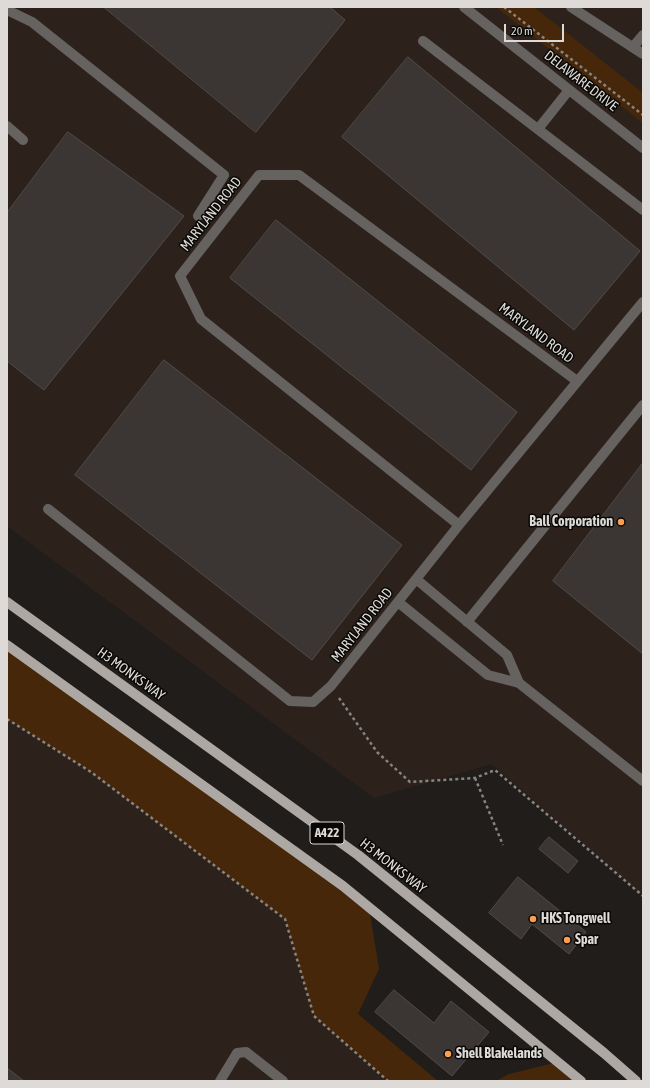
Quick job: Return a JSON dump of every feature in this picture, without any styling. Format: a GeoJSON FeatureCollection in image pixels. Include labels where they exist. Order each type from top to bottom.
{"type":"FeatureCollection","features":[{"type":"Feature","properties":{"kind":"main road","name":"H3 MONKS WAY"},"geometry":{"type":"LineString","coordinates":[[7,602],[358,855],[604,1053],[636,1081]]}},
{"type":"Feature","properties":{"kind":"main road","name":"A422"},"geometry":{"type":"LineString","coordinates":[[7,645],[343,886],[581,1081]]}},
{"type":"Feature","properties":{"kind":"street","name":"DELAWARE DRIVE"},"geometry":{"type":"LineString","coordinates":[[464,7],[643,148]]}},
{"type":"Feature","properties":{"kind":"street"},"geometry":{"type":"LineString","coordinates":[[574,8],[643,54]]}},
{"type":"Feature","properties":{"kind":"street"},"geometry":{"type":"LineString","coordinates":[[7,10],[32,22],[224,175],[198,216]]}},
{"type":"Feature","properties":{"kind":"street"},"geometry":{"type":"LineString","coordinates":[[633,47],[643,35]]}},
{"type":"Feature","properties":{"kind":"street"},"geometry":{"type":"LineString","coordinates":[[422,41],[643,210]]}},
{"type":"Feature","properties":{"kind":"street"},"geometry":{"type":"LineString","coordinates":[[538,129],[569,90]]}},
{"type":"Feature","properties":{"kind":"street"},"geometry":{"type":"LineString","coordinates":[[7,126],[23,140]]}},
{"type":"Feature","properties":{"kind":"street","name":"MARYLAND ROAD"},"geometry":{"type":"LineString","coordinates":[[459,525],[201,319],[180,276],[259,175],[299,175],[577,381]]}},
{"type":"Feature","properties":{"kind":"street","name":"MARYLAND ROAD"},"geometry":{"type":"LineString","coordinates":[[48,509],[290,701],[314,702],[331,686],[459,525],[643,302]]}},
{"type":"Feature","properties":{"kind":"street"},"geometry":{"type":"LineString","coordinates":[[467,622],[643,405]]}},
{"type":"Feature","properties":{"kind":"street"},"geometry":{"type":"LineString","coordinates":[[416,579],[507,655],[519,683]]}},
{"type":"Feature","properties":{"kind":"street"},"geometry":{"type":"LineString","coordinates":[[398,602],[488,675],[519,683],[643,782]]}},
{"type":"Feature","properties":{"kind":"street"},"geometry":{"type":"LineString","coordinates":[[220,1081],[237,1053],[246,1052],[283,1081]]}},
{"type":"Feature","properties":{"kind":"path"},"geometry":{"type":"LineString","coordinates":[[504,7],[643,115]]}},
{"type":"Feature","properties":{"kind":"path"},"geometry":{"type":"LineString","coordinates":[[331,686],[377,752],[410,782],[475,778],[495,770],[643,896]]}},
{"type":"Feature","properties":{"kind":"path"},"geometry":{"type":"LineString","coordinates":[[7,719],[91,772],[285,920],[314,1016],[388,1081]]}},
{"type":"Feature","properties":{"kind":"path"},"geometry":{"type":"LineString","coordinates":[[475,778],[503,845]]}},
{"type":"Feature","properties":{"kind":"shaded area"},"geometry":{"type":"Polygon","coordinates":[[[7,7],[643,7],[643,896],[492,764],[374,798],[7,526],[7,7]]]}},
{"type":"Feature","properties":{"kind":"shaded area"},"geometry":{"type":"Polygon","coordinates":[[[496,7],[534,7],[643,93],[643,123],[496,7]]]}},
{"type":"Feature","properties":{"kind":"shaded area"},"geometry":{"type":"Polygon","coordinates":[[[7,645],[369,907],[379,969],[358,1014],[438,1081],[388,1081],[314,1016],[285,919],[91,772],[7,719],[7,645]]]}},
{"type":"Feature","properties":{"kind":"shaded area"},"geometry":{"type":"Polygon","coordinates":[[[7,719],[91,772],[285,919],[314,1016],[388,1081],[7,1081],[7,719]]]}},
{"type":"Feature","properties":{"kind":"shaded area"},"geometry":{"type":"Polygon","coordinates":[[[558,1062],[581,1081],[496,1081],[509,1074],[558,1062]]]}},
{"type":"Feature","properties":{"kind":"building"},"geometry":{"type":"Polygon","coordinates":[[[104,7],[330,7],[345,20],[256,132],[104,7]]]}},
{"type":"Feature","properties":{"kind":"building"},"geometry":{"type":"Polygon","coordinates":[[[408,57],[640,251],[574,330],[342,137],[408,57]]]}},
{"type":"Feature","properties":{"kind":"building"},"geometry":{"type":"Polygon","coordinates":[[[68,132],[184,216],[44,390],[7,361],[7,213],[68,132]]]}},
{"type":"Feature","properties":{"kind":"building"},"geometry":{"type":"Polygon","coordinates":[[[276,220],[517,412],[471,470],[230,278],[276,220]]]}},
{"type":"Feature","properties":{"kind":"building"},"geometry":{"type":"Polygon","coordinates":[[[164,360],[402,545],[312,660],[75,475],[164,360]]]}},
{"type":"Feature","properties":{"kind":"building","name":"Ball Corporation"},"geometry":{"type":"Polygon","coordinates":[[[643,463],[643,654],[553,581],[643,463]]]}},
{"type":"Feature","properties":{"kind":"building"},"geometry":{"type":"Polygon","coordinates":[[[549,837],[578,861],[568,873],[539,849],[549,837]]]}},
{"type":"Feature","properties":{"kind":"building","name":"HKS Tongwell"},"geometry":{"type":"Polygon","coordinates":[[[518,877],[586,932],[569,954],[532,924],[521,939],[489,913],[518,877]]]}},
{"type":"Feature","properties":{"kind":"building","name":"Shell Blakelands"},"geometry":{"type":"Polygon","coordinates":[[[394,990],[434,1023],[451,1001],[489,1032],[452,1076],[375,1012],[394,990]]]}},
{"type":"Feature","properties":{"kind":"building"},"geometry":{"type":"Polygon","coordinates":[[[7,1068],[24,1081],[7,1081],[7,1068]]]}},
{"type":"Feature","properties":{"kind":"place","name":"Ball Corporation"},"geometry":{"type":"Point","coordinates":[621,522]}},
{"type":"Feature","properties":{"kind":"place","name":"HKS Tongwell"},"geometry":{"type":"Point","coordinates":[533,919]}},
{"type":"Feature","properties":{"kind":"place","name":"Spar"},"geometry":{"type":"Point","coordinates":[567,940]}},
{"type":"Feature","properties":{"kind":"place","name":"Shell Blakelands"},"geometry":{"type":"Point","coordinates":[448,1054]}}]}
